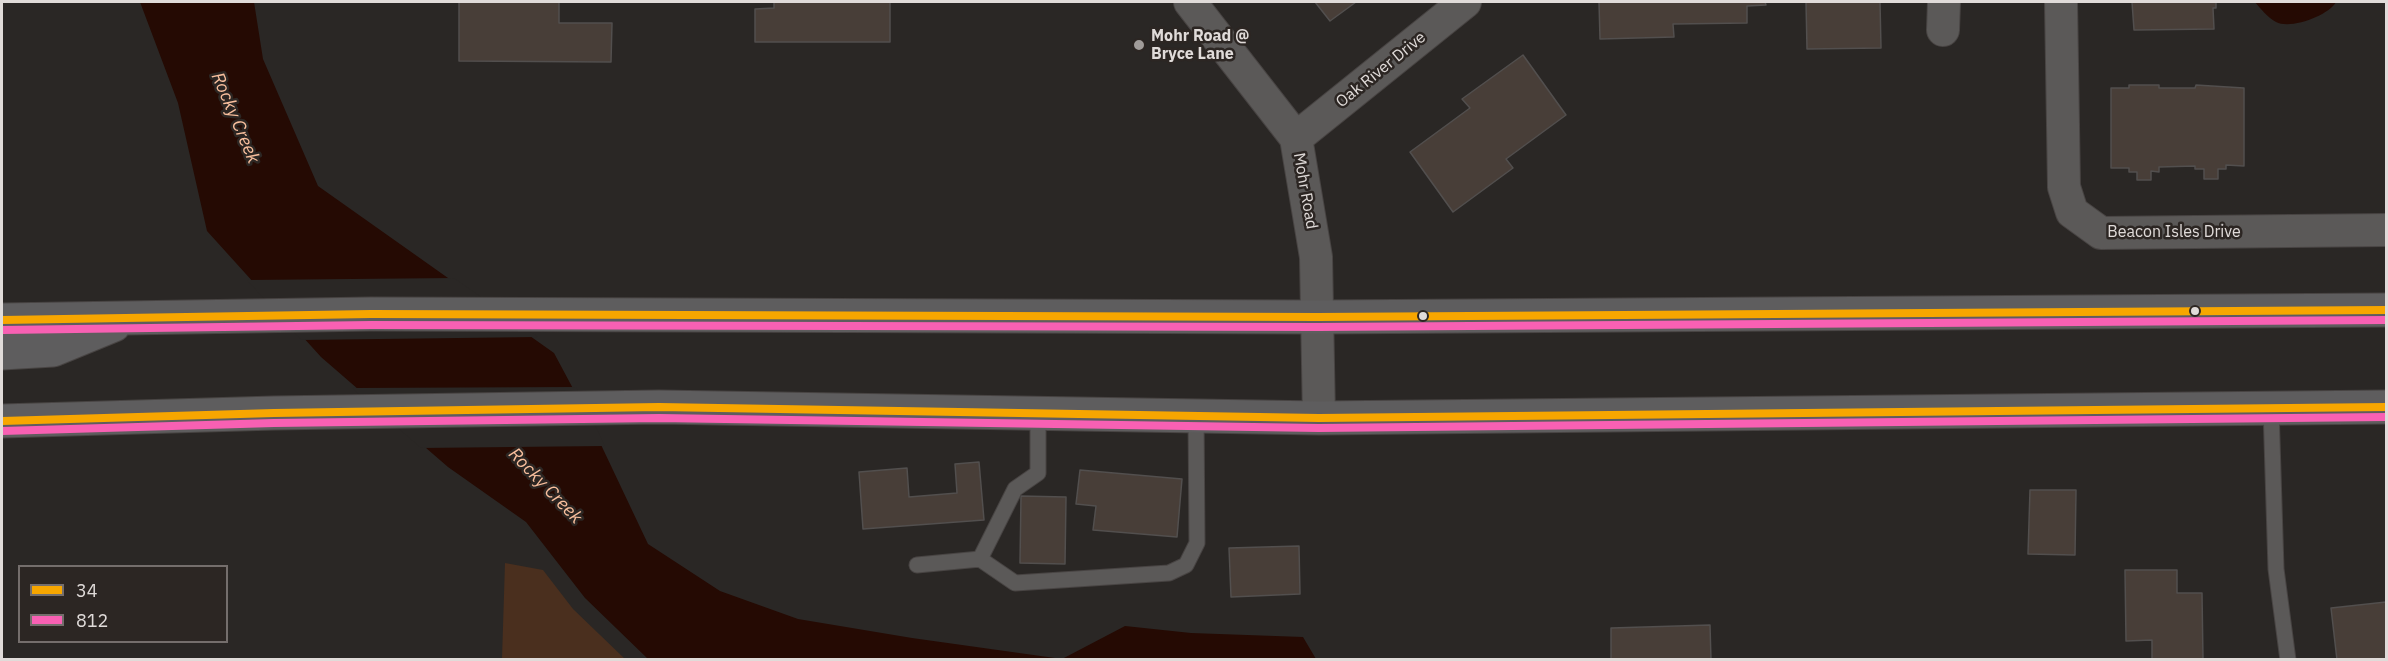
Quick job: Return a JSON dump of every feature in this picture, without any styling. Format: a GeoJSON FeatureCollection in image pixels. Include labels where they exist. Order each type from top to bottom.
{"type":"FeatureCollection","features":[{"type":"Feature","properties":{"kind":"main road"},"geometry":{"type":"LineString","coordinates":[[2,320],[580,313],[1318,317],[2386,310]]}},
{"type":"Feature","properties":{"kind":"main road"},"geometry":{"type":"LineString","coordinates":[[2,353],[53,350],[132,318]]}},
{"type":"Feature","properties":{"kind":"main road"},"geometry":{"type":"LineString","coordinates":[[2,421],[274,413],[659,407],[1196,414],[1319,418],[2386,406]]}},
{"type":"Feature","properties":{"kind":"street","name":"Mohr Road"},"geometry":{"type":"LineString","coordinates":[[1190,2],[1296,138],[1316,257],[1319,418]]}},
{"type":"Feature","properties":{"kind":"street","name":"Oak River Drive"},"geometry":{"type":"LineString","coordinates":[[1296,138],[1465,2]]}},
{"type":"Feature","properties":{"kind":"street","name":"Beacon Isles Drive"},"geometry":{"type":"LineString","coordinates":[[2061,2],[2064,187],[2072,212],[2079,218],[2101,233],[2386,230]]}},
{"type":"Feature","properties":{"kind":"lane"},"geometry":{"type":"LineString","coordinates":[[2271,408],[2276,569],[2288,660]]}},
{"type":"Feature","properties":{"kind":"lane"},"geometry":{"type":"LineString","coordinates":[[980,559],[1015,489],[1038,473],[1038,412]]}},
{"type":"Feature","properties":{"kind":"lane"},"geometry":{"type":"LineString","coordinates":[[917,565],[980,559],[1014,583],[1169,573],[1186,565],[1197,543],[1196,414]]}},
{"type":"Feature","properties":{"kind":"shaded area"},"geometry":{"type":"Polygon","coordinates":[[[505,563],[543,570],[573,609],[625,659],[502,659],[505,563]]]}},
{"type":"Feature","properties":{"kind":"water","name":"Rocky Creek"},"geometry":{"type":"Polygon","coordinates":[[[140,2],[254,2],[263,59],[318,186],[554,353],[585,411],[648,544],[720,591],[798,619],[1062,659],[648,659],[585,598],[526,522],[448,467],[321,357],[207,231],[178,103],[140,2]]]}},
{"type":"Feature","properties":{"kind":"water"},"geometry":{"type":"Polygon","coordinates":[[[2255,2],[2336,2],[2326,12],[2309,20],[2283,24],[2267,15],[2255,2]]]}},
{"type":"Feature","properties":{"kind":"water"},"geometry":{"type":"Polygon","coordinates":[[[1125,626],[1191,633],[1303,637],[1316,659],[1062,659],[1125,626]]]}},
{"type":"Feature","properties":{"kind":"pier"},"geometry":{"type":"Polygon","coordinates":[[[454,278],[538,337],[301,340],[247,280],[454,278]]]}},
{"type":"Feature","properties":{"kind":"pier"},"geometry":{"type":"Polygon","coordinates":[[[576,387],[605,446],[421,448],[352,388],[576,387]]]}},
{"type":"Feature","properties":{"kind":"building"},"geometry":{"type":"Polygon","coordinates":[[[459,2],[559,2],[559,23],[612,23],[611,62],[459,61],[459,2]]]}},
{"type":"Feature","properties":{"kind":"building"},"geometry":{"type":"Polygon","coordinates":[[[774,2],[890,2],[890,42],[755,42],[755,9],[774,8],[774,2]]]}},
{"type":"Feature","properties":{"kind":"building"},"geometry":{"type":"Polygon","coordinates":[[[1315,2],[1356,2],[1330,21],[1315,2]]]}},
{"type":"Feature","properties":{"kind":"building"},"geometry":{"type":"Polygon","coordinates":[[[1599,2],[1765,2],[1766,5],[1747,6],[1747,23],[1673,24],[1674,37],[1600,39],[1599,2]]]}},
{"type":"Feature","properties":{"kind":"building"},"geometry":{"type":"Polygon","coordinates":[[[1806,2],[1880,2],[1881,48],[1807,49],[1806,2]]]}},
{"type":"Feature","properties":{"kind":"building"},"geometry":{"type":"Polygon","coordinates":[[[2132,2],[2216,2],[2216,8],[2213,8],[2214,29],[2134,30],[2132,2]]]}},
{"type":"Feature","properties":{"kind":"building"},"geometry":{"type":"Polygon","coordinates":[[[1523,55],[1566,115],[1506,159],[1513,168],[1453,212],[1410,152],[1470,108],[1462,99],[1523,55]]]}},
{"type":"Feature","properties":{"kind":"building"},"geometry":{"type":"Polygon","coordinates":[[[2129,85],[2159,85],[2159,88],[2195,88],[2196,85],[2244,88],[2244,166],[2226,165],[2226,169],[2218,169],[2218,179],[2204,179],[2204,169],[2195,169],[2195,166],[2159,167],[2159,172],[2151,171],[2151,180],[2137,180],[2137,172],[2129,172],[2129,168],[2111,168],[2111,88],[2129,88],[2129,85]]]}},
{"type":"Feature","properties":{"kind":"building"},"geometry":{"type":"Polygon","coordinates":[[[979,462],[984,520],[863,529],[859,472],[907,468],[909,497],[957,493],[955,464],[979,462]]]}},
{"type":"Feature","properties":{"kind":"building"},"geometry":{"type":"Polygon","coordinates":[[[1080,470],[1182,479],[1177,537],[1093,530],[1096,506],[1076,504],[1080,470]]]}},
{"type":"Feature","properties":{"kind":"building"},"geometry":{"type":"Polygon","coordinates":[[[2030,490],[2076,490],[2075,555],[2028,554],[2030,490]]]}},
{"type":"Feature","properties":{"kind":"building"},"geometry":{"type":"Polygon","coordinates":[[[1021,496],[1066,497],[1065,564],[1020,563],[1021,496]]]}},
{"type":"Feature","properties":{"kind":"building"},"geometry":{"type":"Polygon","coordinates":[[[1299,546],[1300,594],[1231,597],[1229,548],[1299,546]]]}},
{"type":"Feature","properties":{"kind":"building"},"geometry":{"type":"Polygon","coordinates":[[[2125,570],[2177,570],[2177,593],[2202,593],[2203,660],[2152,660],[2152,640],[2126,641],[2125,570]]]}},
{"type":"Feature","properties":{"kind":"building"},"geometry":{"type":"Polygon","coordinates":[[[2386,602],[2386,660],[2337,660],[2331,608],[2386,602]]]}},
{"type":"Feature","properties":{"kind":"building"},"geometry":{"type":"Polygon","coordinates":[[[1710,625],[1711,660],[1611,660],[1611,628],[1710,625]]]}},
{"type":"Feature","properties":{"kind":"transit line","name":"34"},"geometry":{"type":"LineString","coordinates":[[2,320],[371,314],[1318,317],[2386,310]]}},
{"type":"Feature","properties":{"kind":"transit line","name":"812"},"geometry":{"type":"LineString","coordinates":[[2,330],[371,325],[1318,327],[2386,320]]}},
{"type":"Feature","properties":{"kind":"transit line","name":"34"},"geometry":{"type":"LineString","coordinates":[[2,421],[274,413],[659,407],[1319,418],[2386,407]]}},
{"type":"Feature","properties":{"kind":"transit line","name":"812"},"geometry":{"type":"LineString","coordinates":[[2,431],[274,423],[659,418],[1319,428],[2386,417]]}},
{"type":"Feature","properties":{"kind":"place","name":"Mohr Road @ Bryce Lane"},"geometry":{"type":"Point","coordinates":[1139,45]}}]}
